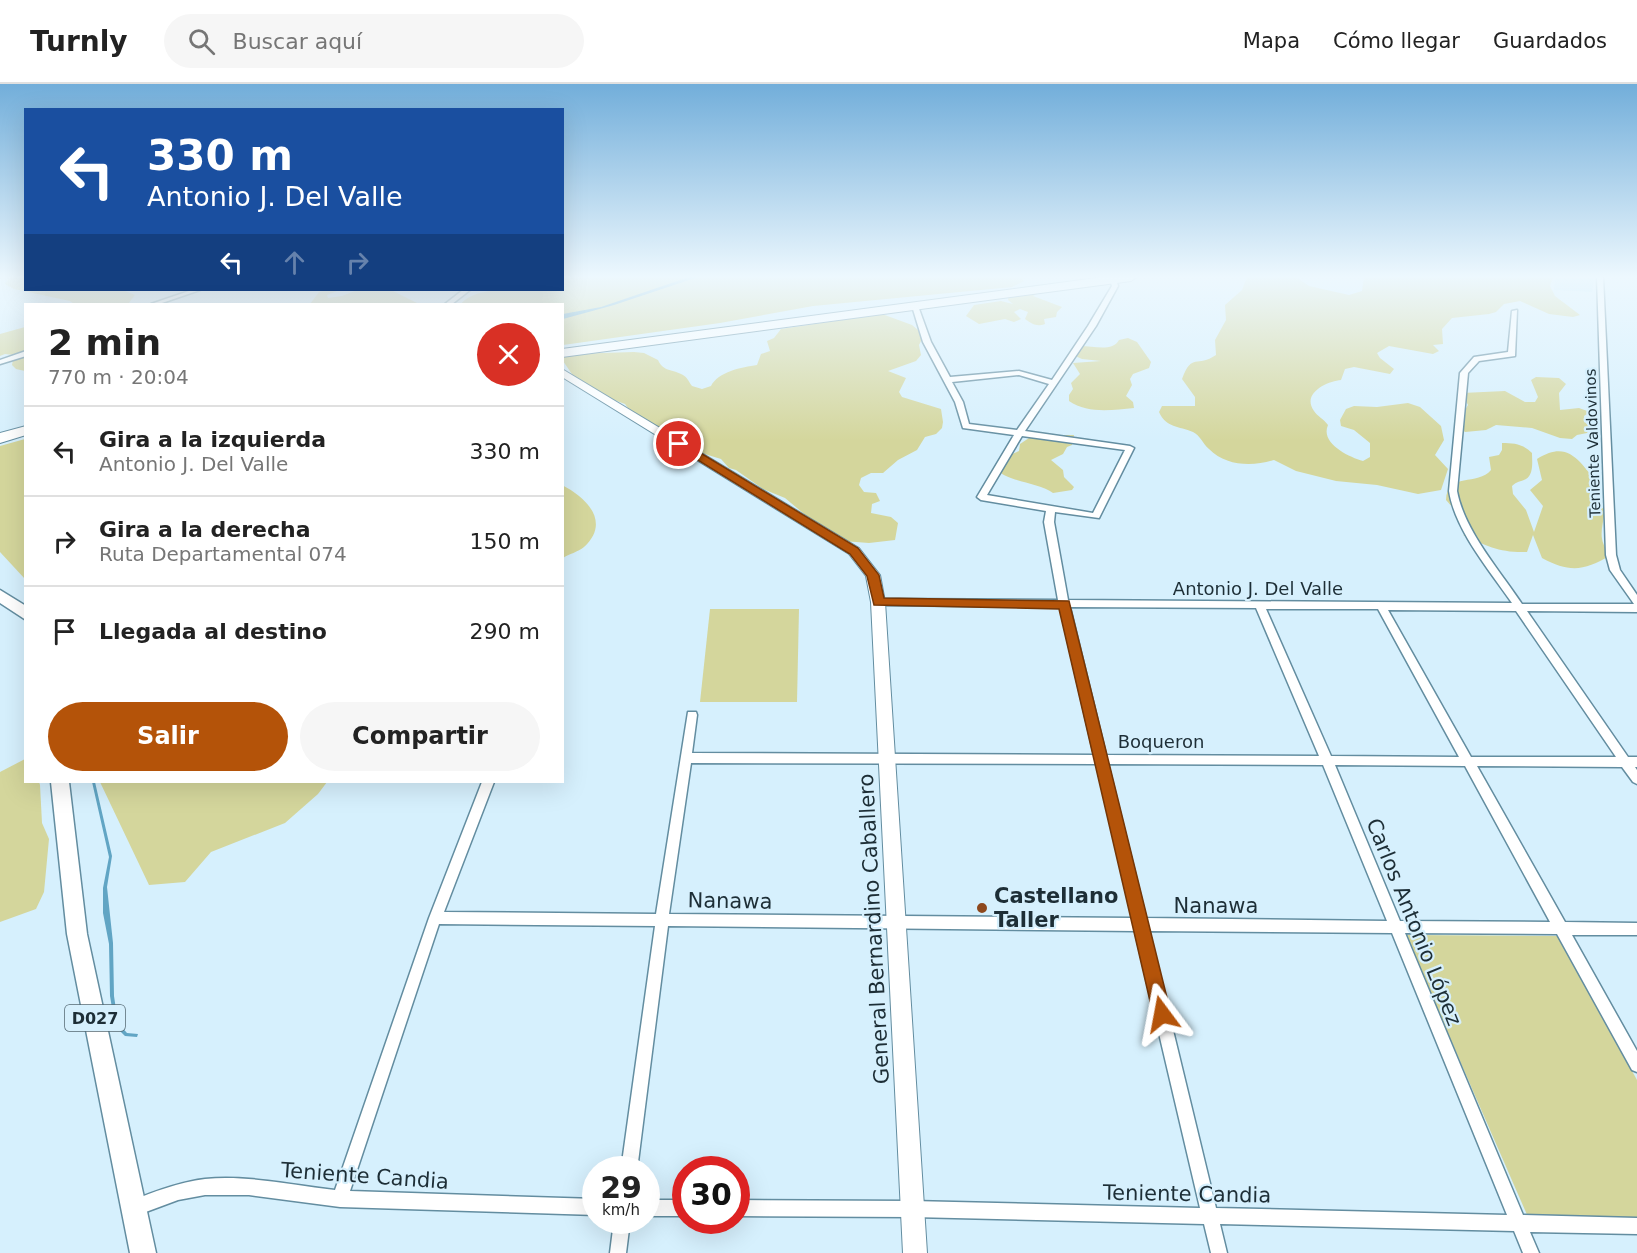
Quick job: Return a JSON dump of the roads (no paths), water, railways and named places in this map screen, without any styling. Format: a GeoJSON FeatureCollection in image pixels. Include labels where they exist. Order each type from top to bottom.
{"type":"FeatureCollection","features":[{"type":"Feature","properties":{"kind":"highway"},"geometry":{"type":"LineString","coordinates":[[564,353],[723,332]]}},
{"type":"Feature","properties":{"kind":"highway"},"geometry":{"type":"LineString","coordinates":[[0,425],[24,422]]}},
{"type":"Feature","properties":{"kind":"highway"},"geometry":{"type":"LineString","coordinates":[[0,438],[24,431]]}},
{"type":"Feature","properties":{"kind":"main road"},"geometry":{"type":"LineString","coordinates":[[0,595],[24,613]]}},
{"type":"Feature","properties":{"kind":"main road","name":"D027"},"geometry":{"type":"LineString","coordinates":[[60,783],[77,933],[143,1253]]}},
{"type":"Feature","properties":{"kind":"street"},"geometry":{"type":"LineString","coordinates":[[924,332],[959,402],[966,426],[1019,434],[1130,448],[1096,516],[981,497],[1019,434],[1088,332]]}},
{"type":"Feature","properties":{"kind":"street"},"geometry":{"type":"LineString","coordinates":[[1514,332],[1512,354],[1477,359],[1464,373],[1453,491],[1455,503],[1474,541],[1519,608],[1631,762],[1637,779]]}},
{"type":"Feature","properties":{"kind":"street","name":"Teniente Valdovinos"},"geometry":{"type":"LineString","coordinates":[[1602,332],[1611,555],[1615,570],[1637,602]]}},
{"type":"Feature","properties":{"kind":"street"},"geometry":{"type":"LineString","coordinates":[[0,361],[24,353]]}},
{"type":"Feature","properties":{"kind":"street","name":"General Bernardino Caballero"},"geometry":{"type":"LineString","coordinates":[[564,373],[854,551],[873,575],[879,602],[915,1253]]}},
{"type":"Feature","properties":{"kind":"street"},"geometry":{"type":"LineString","coordinates":[[948,380],[1019,373],[1053,383]]}},
{"type":"Feature","properties":{"kind":"street"},"geometry":{"type":"LineString","coordinates":[[1051,510],[1049,522],[1064,604],[1219,1253]]}},
{"type":"Feature","properties":{"kind":"street","name":"Antonio J. Del Valle"},"geometry":{"type":"LineString","coordinates":[[879,602],[1637,608]]}},
{"type":"Feature","properties":{"kind":"street","name":"Carlos Antonio López"},"geometry":{"type":"LineString","coordinates":[[1260,606],[1327,761],[1531,1253]]}},
{"type":"Feature","properties":{"kind":"street"},"geometry":{"type":"LineString","coordinates":[[1382,607],[1637,1065]]}},
{"type":"Feature","properties":{"kind":"street"},"geometry":{"type":"LineString","coordinates":[[631,1156],[692,715]]}},
{"type":"Feature","properties":{"kind":"street","name":"Boqueron"},"geometry":{"type":"LineString","coordinates":[[686,758],[1631,762]]}},
{"type":"Feature","properties":{"kind":"street"},"geometry":{"type":"LineString","coordinates":[[340,1198],[435,918],[488,783]]}},
{"type":"Feature","properties":{"kind":"street","name":"Nanawa"},"geometry":{"type":"LineString","coordinates":[[435,918],[1637,929]]}},
{"type":"Feature","properties":{"kind":"street","name":"Teniente Candia"},"geometry":{"type":"LineString","coordinates":[[135,1208],[178,1192],[205,1187],[249,1188],[340,1198],[582,1207]]}},
{"type":"Feature","properties":{"kind":"street","name":"Teniente Candia"},"geometry":{"type":"LineString","coordinates":[[750,1208],[912,1209],[1637,1226]]}},
{"type":"Feature","properties":{"kind":"street"},"geometry":{"type":"LineString","coordinates":[[618,1253],[620,1234]]}},
{"type":"Feature","properties":{"kind":"place","name":"Castellano Taller"},"geometry":{"type":"Point","coordinates":[982,908]}}]}
